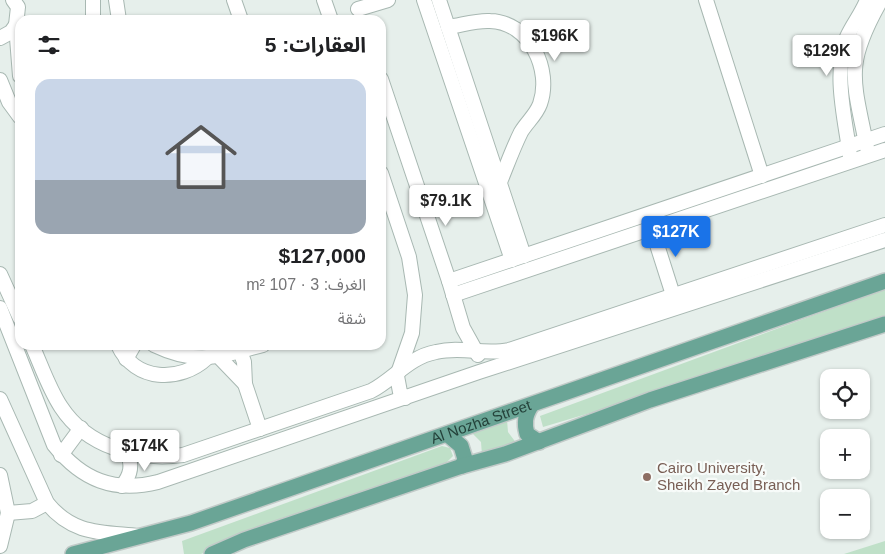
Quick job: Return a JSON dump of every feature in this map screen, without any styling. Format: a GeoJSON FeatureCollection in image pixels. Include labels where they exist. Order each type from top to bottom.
{"type":"FeatureCollection","features":[{"type":"Feature","properties":{"kind":"main road","name":"Al Nozha Street"},"geometry":{"type":"LineString","coordinates":[[72,554],[191,523],[885,281]]}},
{"type":"Feature","properties":{"kind":"main road"},"geometry":{"type":"LineString","coordinates":[[212,554],[244,540],[539,442],[650,400],[885,324]]}},
{"type":"Feature","properties":{"kind":"main road"},"geometry":{"type":"LineString","coordinates":[[531,406],[526,414],[527,434],[539,442]]}},
{"type":"Feature","properties":{"kind":"main road"},"geometry":{"type":"LineString","coordinates":[[447,434],[461,446],[465,459],[462,466]]}},
{"type":"Feature","properties":{"kind":"street"},"geometry":{"type":"LineString","coordinates":[[93,0],[93,15]]}},
{"type":"Feature","properties":{"kind":"street"},"geometry":{"type":"LineString","coordinates":[[116,0],[118,15]]}},
{"type":"Feature","properties":{"kind":"street"},"geometry":{"type":"LineString","coordinates":[[234,0],[239,15]]}},
{"type":"Feature","properties":{"kind":"street"},"geometry":{"type":"LineString","coordinates":[[324,0],[329,15]]}},
{"type":"Feature","properties":{"kind":"street"},"geometry":{"type":"LineString","coordinates":[[358,10],[388,0]]}},
{"type":"Feature","properties":{"kind":"street"},"geometry":{"type":"LineString","coordinates":[[424,0],[518,258]]}},
{"type":"Feature","properties":{"kind":"street"},"geometry":{"type":"LineString","coordinates":[[439,0],[500,182],[518,258]]}},
{"type":"Feature","properties":{"kind":"street"},"geometry":{"type":"LineString","coordinates":[[706,0],[762,176]]}},
{"type":"Feature","properties":{"kind":"street"},"geometry":{"type":"LineString","coordinates":[[851,162],[841,83],[843,53],[847,38],[867,0]]}},
{"type":"Feature","properties":{"kind":"street"},"geometry":{"type":"LineString","coordinates":[[868,156],[853,69],[860,40],[881,0]]}},
{"type":"Feature","properties":{"kind":"street"},"geometry":{"type":"LineString","coordinates":[[16,2],[16,15]]}},
{"type":"Feature","properties":{"kind":"street"},"geometry":{"type":"LineString","coordinates":[[448,27],[490,21],[501,23],[522,34],[541,62],[544,84],[540,104],[522,131],[500,182]]}},
{"type":"Feature","properties":{"kind":"street"},"geometry":{"type":"LineString","coordinates":[[0,38],[11,32],[15,26]]}},
{"type":"Feature","properties":{"kind":"street"},"geometry":{"type":"LineString","coordinates":[[0,80],[9,102],[15,110]]}},
{"type":"Feature","properties":{"kind":"street"},"geometry":{"type":"LineString","coordinates":[[386,94],[463,328],[480,359],[479,372]]}},
{"type":"Feature","properties":{"kind":"street"},"geometry":{"type":"LineString","coordinates":[[451,288],[518,258],[885,134]]}},
{"type":"Feature","properties":{"kind":"street"},"geometry":{"type":"LineString","coordinates":[[451,288],[652,229],[885,150]]}},
{"type":"Feature","properties":{"kind":"street"},"geometry":{"type":"LineString","coordinates":[[386,188],[409,257],[415,294],[412,333],[397,384],[405,398]]}},
{"type":"Feature","properties":{"kind":"street"},"geometry":{"type":"LineString","coordinates":[[34,350],[62,408],[81,428],[108,445],[127,452],[154,457],[183,455],[371,391],[387,382],[400,369],[417,358],[435,352],[462,350],[498,352],[509,350],[885,225]]}},
{"type":"Feature","properties":{"kind":"street"},"geometry":{"type":"LineString","coordinates":[[652,229],[673,295]]}},
{"type":"Feature","properties":{"kind":"street"},"geometry":{"type":"LineString","coordinates":[[16,350],[48,435],[61,455],[88,477],[111,484],[134,486],[158,482],[479,372],[885,240]]}},
{"type":"Feature","properties":{"kind":"street"},"geometry":{"type":"LineString","coordinates":[[0,274],[15,307]]}},
{"type":"Feature","properties":{"kind":"street"},"geometry":{"type":"LineString","coordinates":[[0,308],[15,348]]}},
{"type":"Feature","properties":{"kind":"street"},"geometry":{"type":"LineString","coordinates":[[121,350],[126,359],[142,370],[170,376],[190,371],[213,358],[239,350]]}},
{"type":"Feature","properties":{"kind":"street"},"geometry":{"type":"LineString","coordinates":[[126,359],[131,350]]}},
{"type":"Feature","properties":{"kind":"street"},"geometry":{"type":"LineString","coordinates":[[168,350],[176,353],[213,358],[244,384]]}},
{"type":"Feature","properties":{"kind":"street"},"geometry":{"type":"LineString","coordinates":[[246,350],[244,384],[260,429]]}},
{"type":"Feature","properties":{"kind":"street"},"geometry":{"type":"LineString","coordinates":[[170,376],[176,353]]}},
{"type":"Feature","properties":{"kind":"street"},"geometry":{"type":"LineString","coordinates":[[0,399],[47,503],[57,515],[69,524],[82,529],[145,536]]}},
{"type":"Feature","properties":{"kind":"street"},"geometry":{"type":"LineString","coordinates":[[61,455],[81,428]]}},
{"type":"Feature","properties":{"kind":"street"},"geometry":{"type":"LineString","coordinates":[[122,486],[127,480],[131,466],[127,452]]}},
{"type":"Feature","properties":{"kind":"street"},"geometry":{"type":"LineString","coordinates":[[0,475],[8,514],[0,546]]}},
{"type":"Feature","properties":{"kind":"street"},"geometry":{"type":"LineString","coordinates":[[8,514],[32,511],[47,503]]}},
{"type":"Feature","properties":{"kind":"green space"},"geometry":{"type":"Polygon","coordinates":[[[885,289],[885,318],[711,377],[543,427],[540,416],[885,289]]]}},
{"type":"Feature","properties":{"kind":"green space"},"geometry":{"type":"Polygon","coordinates":[[[507,420],[508,432],[517,444],[482,455],[481,442],[472,433],[507,420]]]}},
{"type":"Feature","properties":{"kind":"green space"},"geometry":{"type":"Polygon","coordinates":[[[442,446],[450,448],[453,456],[444,465],[201,554],[184,554],[182,541],[442,446]]]}},
{"type":"Feature","properties":{"kind":"green space"},"geometry":{"type":"Polygon","coordinates":[[[885,541],[885,554],[844,554],[885,541]]]}},
{"type":"Feature","properties":{"kind":"place","name":"Cairo University, Sheikh Zayed Branch"},"geometry":{"type":"Point","coordinates":[647,477]}}]}
